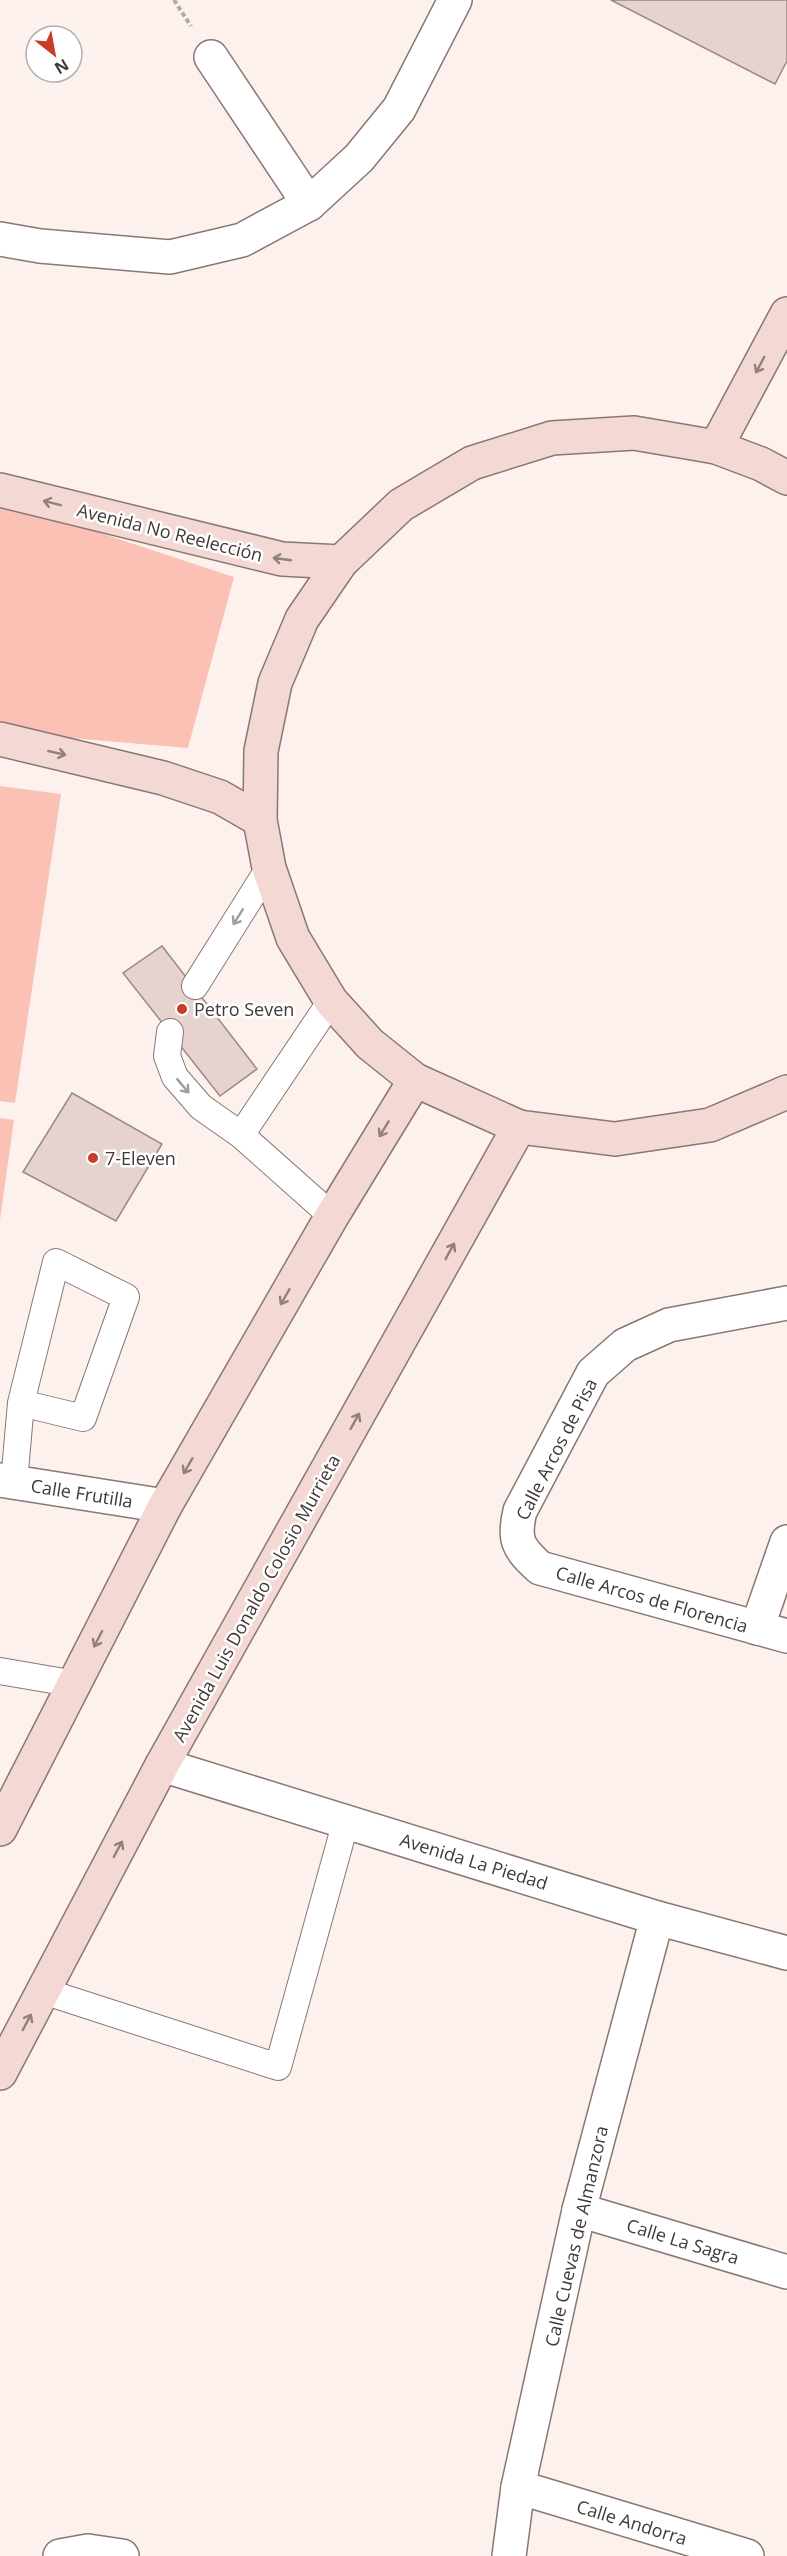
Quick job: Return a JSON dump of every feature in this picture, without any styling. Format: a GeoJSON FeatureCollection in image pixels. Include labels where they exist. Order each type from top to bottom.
{"type":"FeatureCollection","features":[{"type":"Feature","properties":{"kind":"main road"},"geometry":{"type":"LineString","coordinates":[[716,447],[787,314]]}},
{"type":"Feature","properties":{"kind":"main road"},"geometry":{"type":"LineString","coordinates":[[787,478],[760,464],[716,447],[634,433],[552,438],[472,463],[401,505],[341,562],[302,619],[275,683],[261,751],[261,820],[269,868],[292,938],[331,1001],[370,1044],[415,1080],[519,1127],[615,1139],[710,1125],[787,1092]]}},
{"type":"Feature","properties":{"kind":"main road","name":"Avenida No Reelección"},"geometry":{"type":"LineString","coordinates":[[0,490],[282,560],[341,562]]}},
{"type":"Feature","properties":{"kind":"main road"},"geometry":{"type":"LineString","coordinates":[[0,739],[163,778],[220,797],[261,820]]}},
{"type":"Feature","properties":{"kind":"main road"},"geometry":{"type":"LineString","coordinates":[[0,1829],[165,1506],[332,1216],[415,1080]]}},
{"type":"Feature","properties":{"kind":"main road","name":"Avenida Luis Donaldo Colosio Murrieta"},"geometry":{"type":"LineString","coordinates":[[0,2073],[162,1766],[519,1127]]}},
{"type":"Feature","properties":{"kind":"street"},"geometry":{"type":"LineString","coordinates":[[0,239],[40,246],[170,257],[242,240],[309,204],[359,158],[399,109],[455,0]]}},
{"type":"Feature","properties":{"kind":"street"},"geometry":{"type":"LineString","coordinates":[[211,57],[309,204]]}},
{"type":"Feature","properties":{"kind":"street","name":"Calle Arcos de Pisa"},"geometry":{"type":"LineString","coordinates":[[523,1553],[515,1532],[519,1511],[593,1373],[625,1345],[669,1325],[787,1303]]}},
{"type":"Feature","properties":{"kind":"street","name":"Calle Frutilla"},"geometry":{"type":"LineString","coordinates":[[7,1481],[165,1506]]}},
{"type":"Feature","properties":{"kind":"street"},"geometry":{"type":"LineString","coordinates":[[772,1632],[787,1542]]}},
{"type":"Feature","properties":{"kind":"street","name":"Calle Arcos de Florencia"},"geometry":{"type":"LineString","coordinates":[[523,1553],[540,1568],[772,1632]]}},
{"type":"Feature","properties":{"kind":"street","name":"Avenida La Piedad"},"geometry":{"type":"LineString","coordinates":[[162,1766],[657,1918],[787,1953]]}},
{"type":"Feature","properties":{"kind":"street","name":"Calle Cuevas de Almanzora"},"geometry":{"type":"LineString","coordinates":[[509,2556],[518,2487],[579,2210],[657,1918]]}},
{"type":"Feature","properties":{"kind":"street","name":"Calle La Sagra"},"geometry":{"type":"LineString","coordinates":[[579,2210],[787,2272]]}},
{"type":"Feature","properties":{"kind":"street","name":"Calle Andorra"},"geometry":{"type":"LineString","coordinates":[[518,2487],[747,2556]]}},
{"type":"Feature","properties":{"kind":"street"},"geometry":{"type":"LineString","coordinates":[[60,2556],[88,2551],[122,2556]]}},
{"type":"Feature","properties":{"kind":"lane"},"geometry":{"type":"LineString","coordinates":[[195,986],[269,868]]}},
{"type":"Feature","properties":{"kind":"lane"},"geometry":{"type":"LineString","coordinates":[[241,1136],[331,1001]]}},
{"type":"Feature","properties":{"kind":"lane"},"geometry":{"type":"LineString","coordinates":[[170,1032],[167,1056],[175,1077],[201,1107],[241,1136],[332,1216]]}},
{"type":"Feature","properties":{"kind":"lane"},"geometry":{"type":"LineString","coordinates":[[7,1481],[21,1403],[56,1262],[126,1297],[83,1418],[21,1403]]}},
{"type":"Feature","properties":{"kind":"lane"},"geometry":{"type":"LineString","coordinates":[[0,1671],[75,1684]]}},
{"type":"Feature","properties":{"kind":"lane"},"geometry":{"type":"LineString","coordinates":[[43,1991],[278,2067],[346,1821]]}},
{"type":"Feature","properties":{"kind":"shaded area"},"geometry":{"type":"Polygon","coordinates":[[[0,500],[234,577],[188,748],[0,732],[0,500]]]}},
{"type":"Feature","properties":{"kind":"shaded area"},"geometry":{"type":"Polygon","coordinates":[[[0,786],[61,794],[15,1103],[0,1101],[0,786]]]}},
{"type":"Feature","properties":{"kind":"shaded area"},"geometry":{"type":"Polygon","coordinates":[[[0,1118],[14,1120],[0,1220],[0,1118]]]}},
{"type":"Feature","properties":{"kind":"building"},"geometry":{"type":"Polygon","coordinates":[[[611,0],[787,0],[787,61],[775,84],[611,0]]]}},
{"type":"Feature","properties":{"kind":"building","name":"Petro Seven"},"geometry":{"type":"Polygon","coordinates":[[[162,946],[257,1069],[220,1096],[123,973],[162,946]]]}},
{"type":"Feature","properties":{"kind":"building","name":"7-Eleven"},"geometry":{"type":"Polygon","coordinates":[[[72,1093],[162,1144],[116,1221],[23,1172],[72,1093]]]}},
{"type":"Feature","properties":{"kind":"place","name":"Petro Seven"},"geometry":{"type":"Point","coordinates":[182,1009]}},
{"type":"Feature","properties":{"kind":"place","name":"7-Eleven"},"geometry":{"type":"Point","coordinates":[93,1158]}}]}
